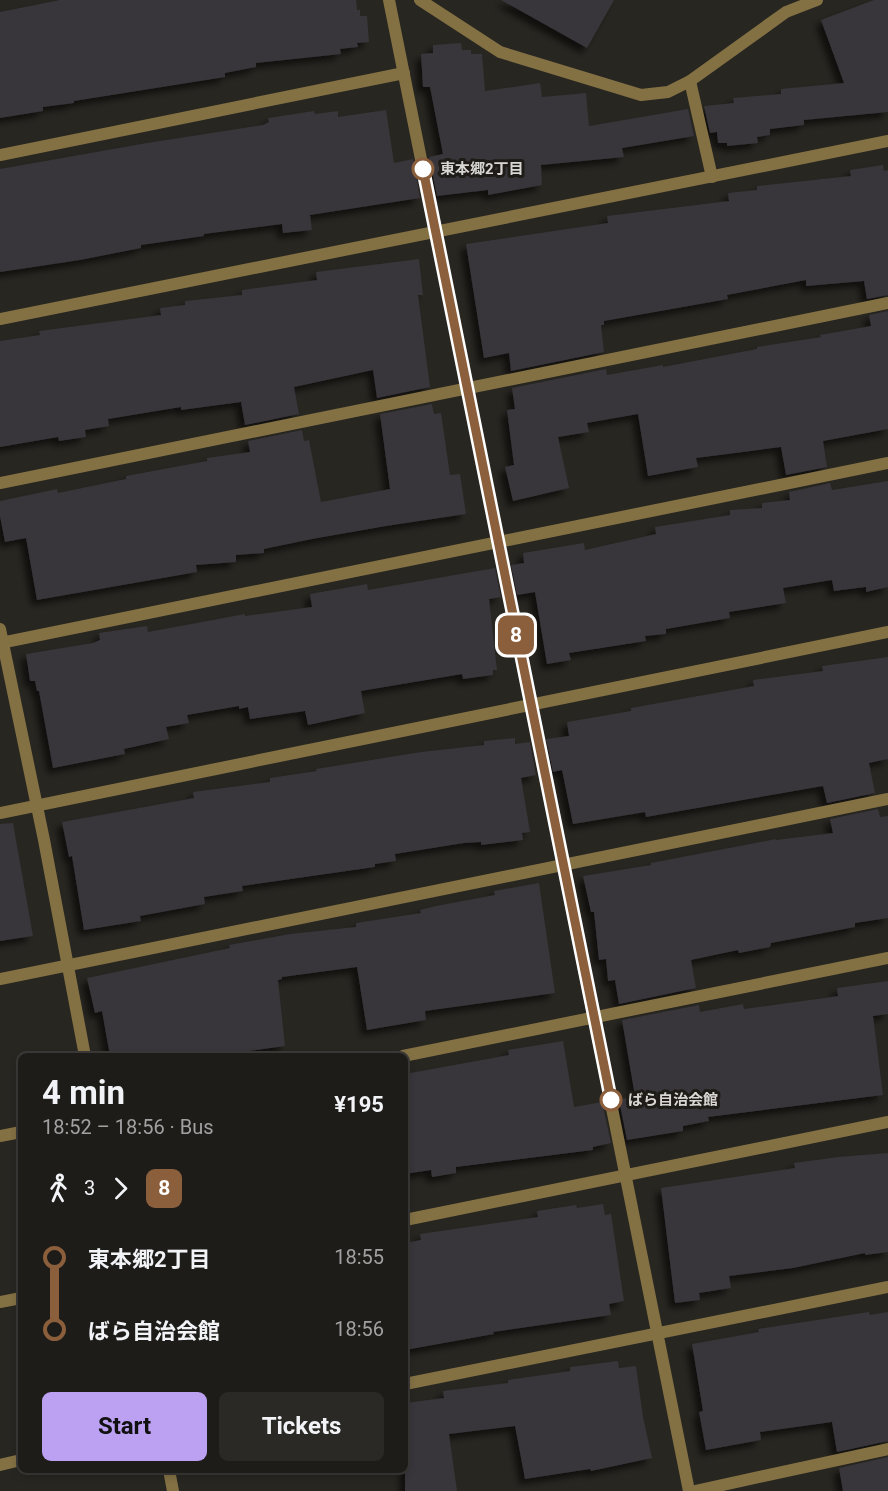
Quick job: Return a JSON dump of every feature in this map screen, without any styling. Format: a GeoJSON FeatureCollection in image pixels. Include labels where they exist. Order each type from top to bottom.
{"type":"FeatureCollection","features":[{"type":"Feature","properties":{"kind":"street"},"geometry":{"type":"LineString","coordinates":[[389,0],[689,1491]]}},
{"type":"Feature","properties":{"kind":"street"},"geometry":{"type":"LineString","coordinates":[[420,0],[500,52],[641,95],[668,92],[690,81],[786,12],[817,0]]}},
{"type":"Feature","properties":{"kind":"street"},"geometry":{"type":"LineString","coordinates":[[0,155],[404,73]]}},
{"type":"Feature","properties":{"kind":"street"},"geometry":{"type":"LineString","coordinates":[[690,81],[712,177]]}},
{"type":"Feature","properties":{"kind":"street"},"geometry":{"type":"LineString","coordinates":[[0,319],[888,141]]}},
{"type":"Feature","properties":{"kind":"street"},"geometry":{"type":"LineString","coordinates":[[0,483],[888,303]]}},
{"type":"Feature","properties":{"kind":"street"},"geometry":{"type":"LineString","coordinates":[[1,643],[888,463]]}},
{"type":"Feature","properties":{"kind":"street"},"geometry":{"type":"LineString","coordinates":[[0,629],[84,1053]]}},
{"type":"Feature","properties":{"kind":"street"},"geometry":{"type":"LineString","coordinates":[[0,813],[888,632]]}},
{"type":"Feature","properties":{"kind":"street"},"geometry":{"type":"LineString","coordinates":[[0,979],[888,799]]}},
{"type":"Feature","properties":{"kind":"street"},"geometry":{"type":"LineString","coordinates":[[408,1055],[888,958]]}},
{"type":"Feature","properties":{"kind":"street"},"geometry":{"type":"LineString","coordinates":[[408,1219],[888,1122]]}},
{"type":"Feature","properties":{"kind":"street"},"geometry":{"type":"LineString","coordinates":[[0,1136],[18,1133]]}},
{"type":"Feature","properties":{"kind":"street"},"geometry":{"type":"LineString","coordinates":[[408,1383],[888,1287]]}},
{"type":"Feature","properties":{"kind":"street"},"geometry":{"type":"LineString","coordinates":[[0,1302],[18,1299]]}},
{"type":"Feature","properties":{"kind":"street"},"geometry":{"type":"LineString","coordinates":[[695,1491],[888,1449]]}},
{"type":"Feature","properties":{"kind":"street"},"geometry":{"type":"LineString","coordinates":[[0,1465],[18,1461]]}},
{"type":"Feature","properties":{"kind":"street"},"geometry":{"type":"LineString","coordinates":[[170,1473],[173,1491]]}},
{"type":"Feature","properties":{"kind":"building"},"geometry":{"type":"Polygon","coordinates":[[[60,0],[356,0],[360,16],[367,16],[369,42],[357,43],[358,47],[340,49],[341,54],[256,63],[256,67],[225,73],[225,77],[74,101],[74,103],[43,107],[43,111],[0,118],[0,12],[60,0]]]}},
{"type":"Feature","properties":{"kind":"building"},"geometry":{"type":"Polygon","coordinates":[[[501,0],[614,0],[587,48],[501,0]]]}},
{"type":"Feature","properties":{"kind":"building"},"geometry":{"type":"Polygon","coordinates":[[[874,0],[888,0],[888,112],[804,120],[804,125],[770,129],[770,135],[757,137],[758,143],[727,146],[727,143],[718,143],[717,132],[710,133],[704,106],[734,103],[733,98],[781,94],[781,89],[844,83],[821,20],[874,0]]]}},
{"type":"Feature","properties":{"kind":"building"},"geometry":{"type":"Polygon","coordinates":[[[461,43],[462,50],[471,50],[471,54],[482,54],[485,91],[540,83],[542,97],[586,93],[589,126],[688,109],[694,136],[622,148],[624,157],[541,165],[542,185],[488,195],[488,190],[437,196],[429,157],[443,154],[430,87],[423,87],[421,54],[433,53],[433,45],[461,43]]]}},
{"type":"Feature","properties":{"kind":"building"},"geometry":{"type":"Polygon","coordinates":[[[386,110],[394,163],[413,159],[420,198],[310,215],[312,230],[283,233],[282,224],[204,234],[204,236],[141,245],[141,248],[80,260],[0,272],[0,169],[263,125],[269,122],[268,118],[314,111],[315,114],[338,111],[338,117],[386,110]]]}},
{"type":"Feature","properties":{"kind":"building"},"geometry":{"type":"Polygon","coordinates":[[[883,165],[884,171],[888,170],[888,295],[867,299],[864,281],[806,286],[806,280],[727,295],[728,299],[604,321],[604,325],[601,325],[604,352],[511,371],[509,353],[484,358],[466,244],[608,223],[607,216],[729,201],[728,193],[757,190],[757,186],[851,176],[850,170],[883,165]]]}},
{"type":"Feature","properties":{"kind":"building"},"geometry":{"type":"Polygon","coordinates":[[[419,259],[423,295],[418,295],[430,387],[377,398],[373,370],[294,387],[299,414],[245,425],[241,402],[181,410],[181,407],[108,419],[109,426],[85,430],[86,437],[59,441],[58,437],[0,447],[0,341],[40,335],[39,331],[161,315],[160,308],[185,305],[185,301],[242,295],[242,290],[317,280],[316,272],[419,259]]]}},
{"type":"Feature","properties":{"kind":"building"},"geometry":{"type":"Polygon","coordinates":[[[888,311],[888,429],[823,441],[827,467],[786,475],[781,447],[696,458],[698,467],[648,476],[638,414],[587,423],[589,432],[558,437],[569,488],[513,501],[505,467],[514,465],[507,410],[515,409],[512,388],[606,369],[607,375],[663,365],[663,367],[757,349],[757,347],[821,337],[820,335],[871,326],[869,315],[888,311]]]}},
{"type":"Feature","properties":{"kind":"building"},"geometry":{"type":"Polygon","coordinates":[[[432,404],[434,414],[441,413],[450,475],[460,474],[466,514],[312,539],[264,549],[264,553],[236,555],[236,562],[196,565],[197,572],[37,600],[26,538],[5,542],[0,516],[0,501],[57,489],[58,493],[126,479],[126,476],[207,461],[207,458],[250,452],[248,441],[302,430],[304,441],[309,440],[321,502],[390,489],[380,414],[432,404]]]}},
{"type":"Feature","properties":{"kind":"building"},"geometry":{"type":"Polygon","coordinates":[[[888,481],[888,587],[866,592],[866,587],[834,591],[832,580],[783,588],[786,603],[729,612],[730,618],[666,629],[666,634],[645,636],[646,641],[569,653],[571,660],[547,664],[535,592],[517,595],[511,565],[524,563],[523,553],[584,543],[585,550],[656,534],[655,527],[730,515],[730,510],[762,508],[762,503],[790,500],[789,492],[830,483],[832,490],[888,481]]]}},
{"type":"Feature","properties":{"kind":"building"},"geometry":{"type":"Polygon","coordinates":[[[495,568],[501,597],[489,599],[497,670],[493,670],[493,675],[463,679],[462,674],[361,691],[365,713],[308,725],[305,711],[250,719],[248,707],[239,709],[239,706],[187,715],[189,723],[166,727],[169,739],[124,749],[125,754],[53,768],[39,691],[37,691],[35,681],[30,681],[26,654],[93,643],[100,640],[99,633],[147,626],[148,632],[245,614],[245,616],[312,607],[310,594],[367,584],[368,590],[495,568]]]}},
{"type":"Feature","properties":{"kind":"building"},"geometry":{"type":"Polygon","coordinates":[[[888,657],[888,759],[869,763],[875,793],[827,803],[823,786],[646,817],[645,812],[573,824],[562,770],[553,772],[546,739],[569,736],[567,722],[754,686],[753,680],[823,671],[822,666],[888,657]]]}},
{"type":"Feature","properties":{"kind":"building"},"geometry":{"type":"Polygon","coordinates":[[[515,738],[515,744],[530,742],[536,775],[521,778],[530,832],[522,833],[523,840],[481,845],[481,842],[464,843],[395,854],[396,861],[375,864],[375,867],[242,886],[243,891],[204,897],[205,904],[140,916],[141,921],[84,930],[72,856],[69,857],[62,822],[194,798],[193,792],[270,782],[270,778],[317,771],[316,769],[421,752],[484,745],[484,741],[515,738]]]}},
{"type":"Feature","properties":{"kind":"building"},"geometry":{"type":"Polygon","coordinates":[[[878,809],[880,817],[888,816],[888,918],[855,923],[855,927],[771,943],[770,947],[739,953],[738,950],[691,960],[696,988],[619,1004],[615,980],[608,981],[606,959],[599,960],[594,912],[591,912],[583,876],[651,865],[651,863],[776,839],[833,833],[830,819],[878,809]]]}},
{"type":"Feature","properties":{"kind":"building"},"geometry":{"type":"Polygon","coordinates":[[[13,823],[33,936],[0,941],[0,824],[13,823]]]}},
{"type":"Feature","properties":{"kind":"building"},"geometry":{"type":"Polygon","coordinates":[[[539,883],[555,993],[425,1011],[426,1020],[367,1030],[357,967],[282,977],[278,980],[285,1046],[235,1053],[109,1053],[102,1011],[95,1013],[87,978],[230,948],[229,945],[290,934],[356,927],[356,923],[421,913],[420,910],[436,906],[495,895],[494,891],[539,883]]]}},
{"type":"Feature","properties":{"kind":"building"},"geometry":{"type":"Polygon","coordinates":[[[888,981],[888,1014],[873,1016],[883,1095],[708,1117],[709,1121],[683,1126],[683,1131],[627,1140],[619,1100],[635,1096],[622,1020],[699,1005],[700,1012],[743,1004],[744,1009],[832,997],[838,996],[837,988],[888,981]]]}},
{"type":"Feature","properties":{"kind":"building"},"geometry":{"type":"Polygon","coordinates":[[[563,1041],[574,1107],[602,1102],[611,1143],[593,1147],[593,1150],[456,1167],[456,1173],[432,1177],[431,1170],[408,1174],[408,1073],[509,1055],[508,1050],[563,1041]]]}},
{"type":"Feature","properties":{"kind":"building"},"geometry":{"type":"Polygon","coordinates":[[[888,1153],[888,1252],[865,1255],[865,1253],[793,1268],[729,1276],[731,1288],[699,1293],[700,1300],[675,1303],[661,1188],[795,1168],[794,1163],[888,1153]]]}},
{"type":"Feature","properties":{"kind":"building"},"geometry":{"type":"Polygon","coordinates":[[[603,1204],[605,1215],[611,1214],[624,1301],[609,1304],[611,1315],[493,1332],[494,1334],[408,1349],[408,1242],[421,1240],[420,1234],[538,1217],[537,1211],[576,1205],[577,1208],[603,1204]]]}},
{"type":"Feature","properties":{"kind":"building"},"geometry":{"type":"Polygon","coordinates":[[[869,1312],[870,1315],[888,1312],[888,1441],[837,1452],[832,1422],[760,1432],[761,1440],[706,1450],[699,1412],[703,1411],[692,1344],[759,1332],[758,1329],[869,1312]]]}},
{"type":"Feature","properties":{"kind":"building"},"geometry":{"type":"Polygon","coordinates":[[[618,1361],[619,1368],[636,1366],[643,1417],[652,1458],[591,1471],[590,1469],[525,1479],[515,1426],[449,1434],[457,1491],[405,1491],[405,1473],[408,1473],[408,1403],[444,1398],[443,1391],[508,1383],[508,1380],[570,1371],[570,1367],[618,1361]]]}},
{"type":"Feature","properties":{"kind":"building"},"geometry":{"type":"Polygon","coordinates":[[[888,1457],[888,1491],[843,1491],[839,1468],[888,1457]]]}},
{"type":"Feature","properties":{"kind":"bus line","name":"8"},"geometry":{"type":"LineString","coordinates":[[423,169],[611,1100]]}},
{"type":"Feature","properties":{"kind":"place","name":"東本郷2丁目"},"geometry":{"type":"Point","coordinates":[423,169]}},
{"type":"Feature","properties":{"kind":"place","name":"ばら自治会館"},"geometry":{"type":"Point","coordinates":[611,1100]}}]}
